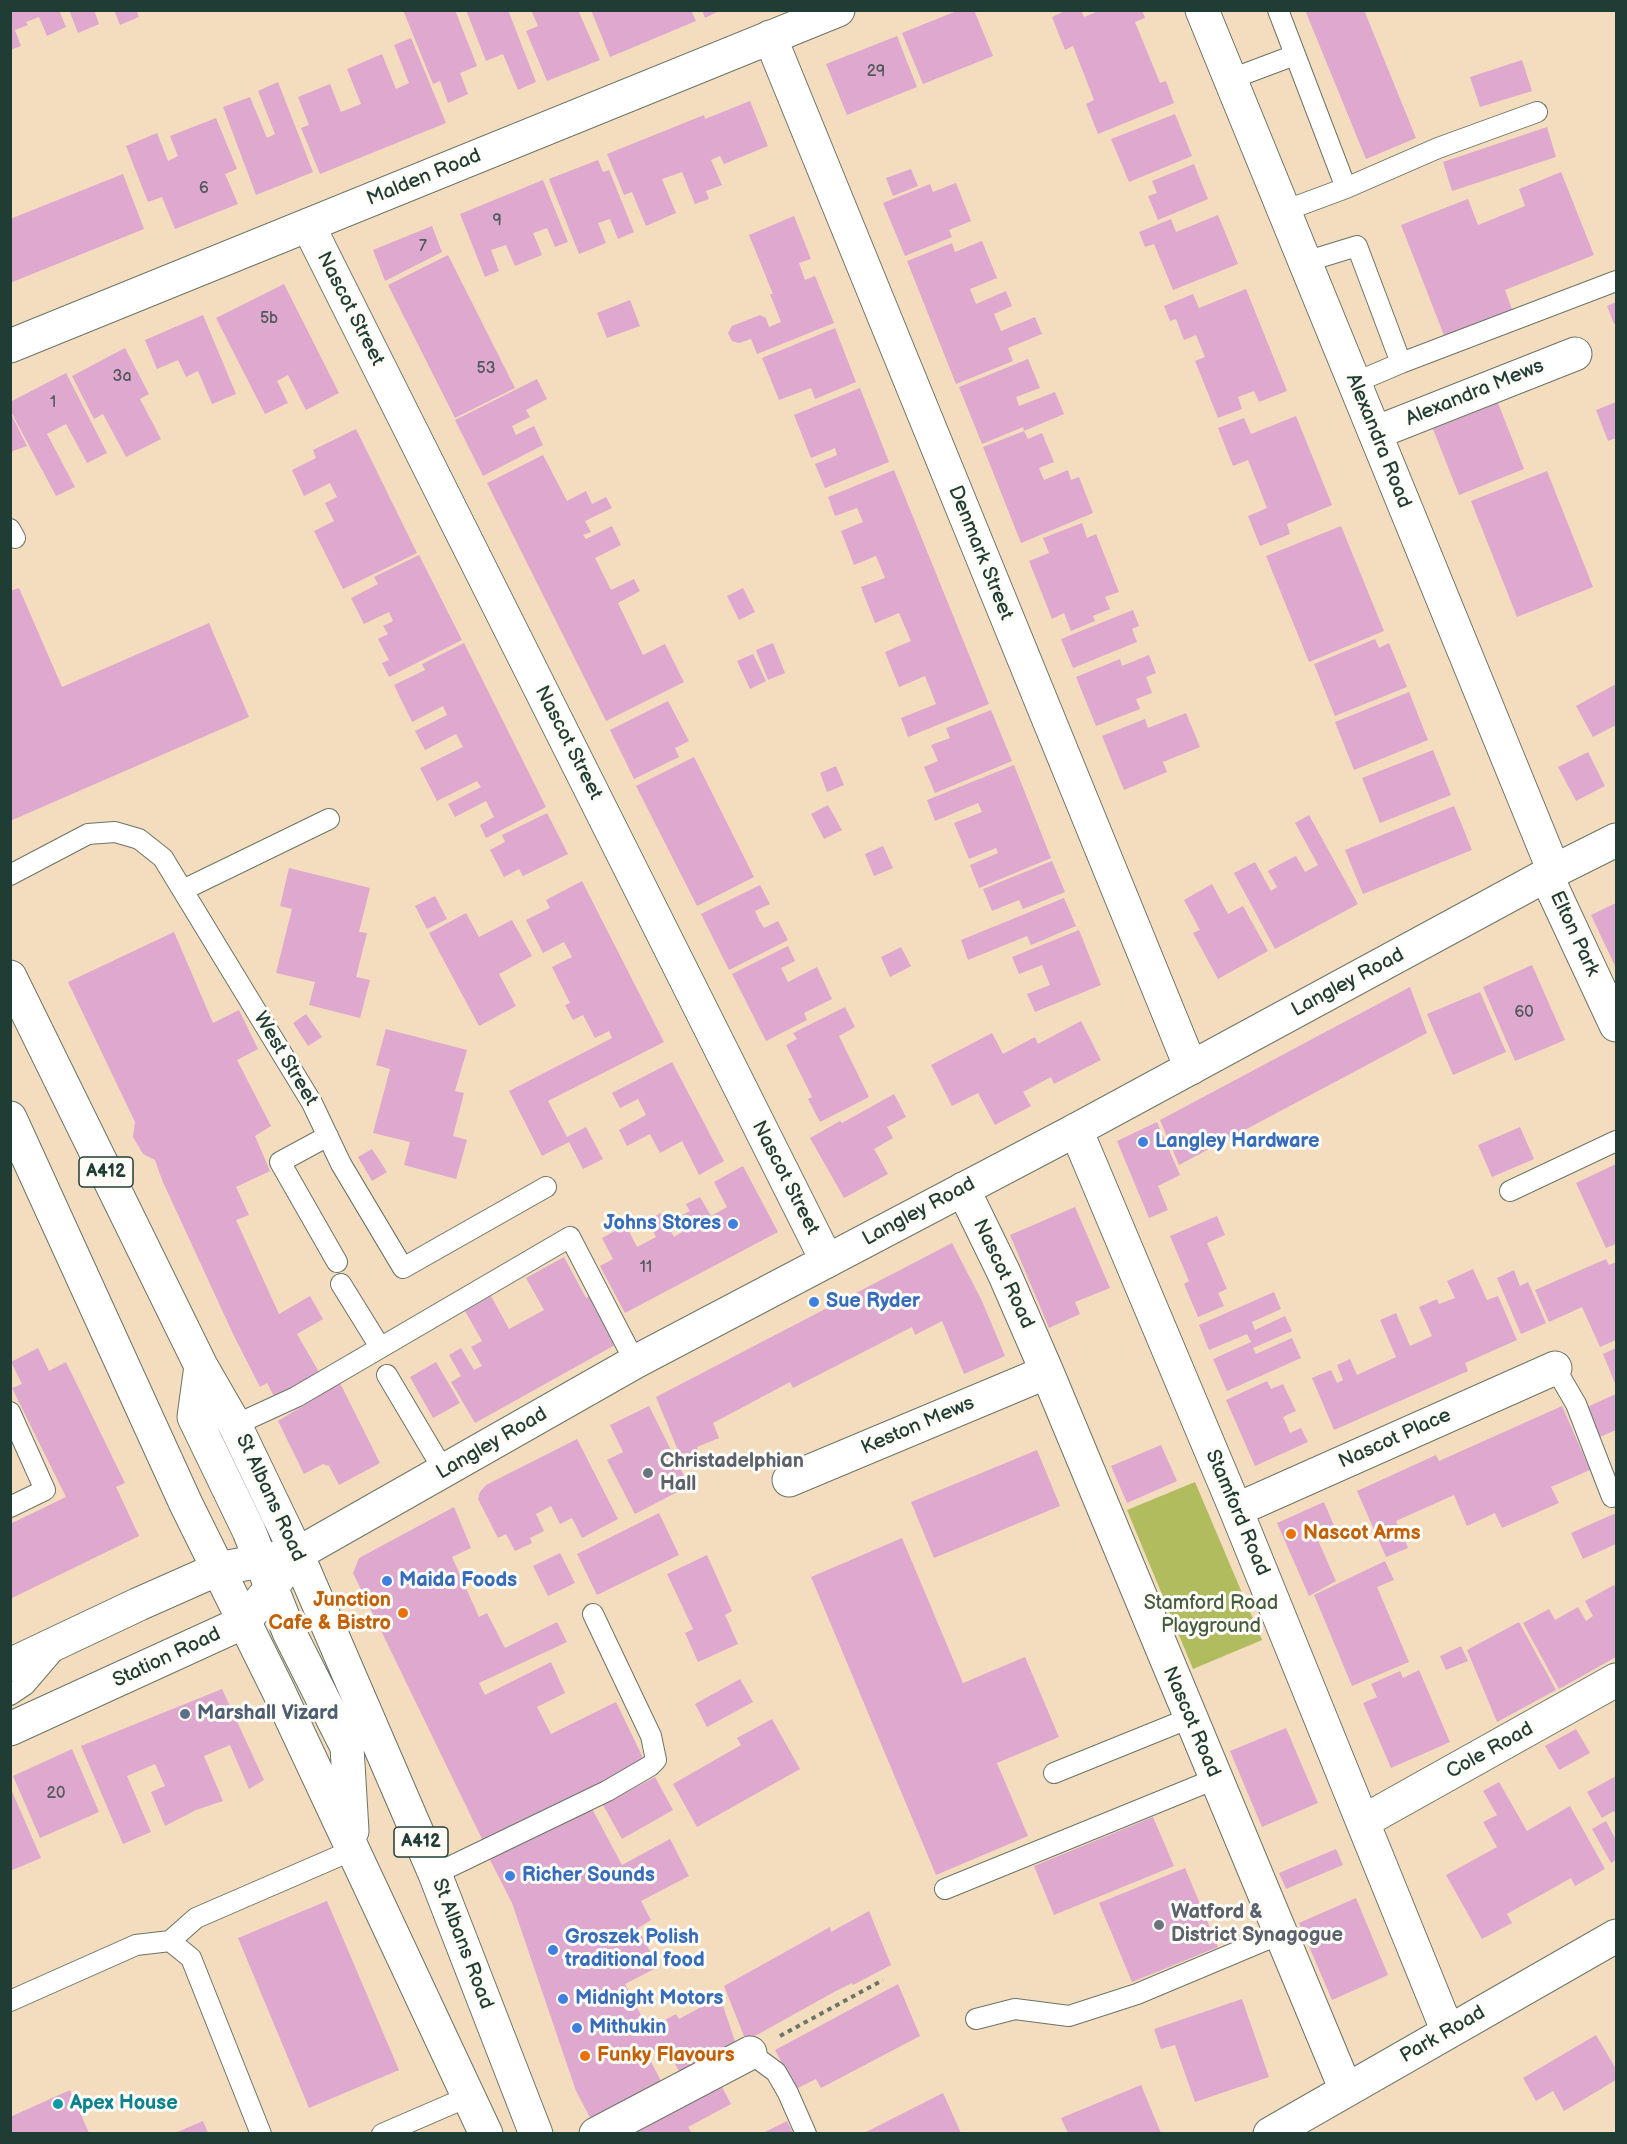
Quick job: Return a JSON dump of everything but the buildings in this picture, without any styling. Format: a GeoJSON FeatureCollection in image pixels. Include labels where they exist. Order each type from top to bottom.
{"type":"FeatureCollection","features":[{"type":"Feature","properties":{"kind":"street","name":"Malden Road"},"geometry":{"type":"LineString","coordinates":[[10,346],[838,10]]}},
{"type":"Feature","properties":{"kind":"street","name":"Alexandra Road"},"geometry":{"type":"LineString","coordinates":[[1202,10],[1375,433],[1550,873]]}},
{"type":"Feature","properties":{"kind":"street","name":"Denmark Street"},"geometry":{"type":"LineString","coordinates":[[770,37],[1191,1068]]}},
{"type":"Feature","properties":{"kind":"street","name":"Nascot Street"},"geometry":{"type":"LineString","coordinates":[[308,225],[827,1261]]}},
{"type":"Feature","properties":{"kind":"street","name":"Alexandra Mews"},"geometry":{"type":"LineString","coordinates":[[1375,433],[1575,354]]}},
{"type":"Feature","properties":{"kind":"street","name":"Langley Road"},"geometry":{"type":"LineString","coordinates":[[297,1554],[635,1362],[1076,1130],[1550,873],[1617,840]]}},
{"type":"Feature","properties":{"kind":"street","name":"Elton Park"},"geometry":{"type":"LineString","coordinates":[[1550,873],[1617,1025]]}},
{"type":"Feature","properties":{"kind":"street","name":"St Albans Road"},"geometry":{"type":"LineString","coordinates":[[10,978],[201,1366],[236,1425],[297,1554],[435,1874],[536,2133]]}},
{"type":"Feature","properties":{"kind":"street"},"geometry":{"type":"LineString","coordinates":[[10,1119],[218,1569],[354,1850],[486,2133]]}},
{"type":"Feature","properties":{"kind":"street","name":"Stamford Road"},"geometry":{"type":"LineString","coordinates":[[1076,1130],[1236,1510],[1448,2032]]}},
{"type":"Feature","properties":{"kind":"street","name":"Nascot Road"},"geometry":{"type":"LineString","coordinates":[[963,1189],[1004,1273],[1047,1372],[1346,2090]]}},
{"type":"Feature","properties":{"kind":"street"},"geometry":{"type":"LineString","coordinates":[[201,1366],[194,1417],[249,1531],[289,1632],[347,1747],[354,1850]]}},
{"type":"Feature","properties":{"kind":"street","name":"Nascot Place"},"geometry":{"type":"LineString","coordinates":[[1236,1510],[1555,1368]]}},
{"type":"Feature","properties":{"kind":"street","name":"Keston Mews"},"geometry":{"type":"LineString","coordinates":[[789,1480],[1047,1372]]}},
{"type":"Feature","properties":{"kind":"street","name":"Station Road"},"geometry":{"type":"LineString","coordinates":[[10,1729],[244,1622],[266,1574],[297,1554]]}},
{"type":"Feature","properties":{"kind":"street"},"geometry":{"type":"LineString","coordinates":[[10,1665],[218,1569],[266,1574]]}},
{"type":"Feature","properties":{"kind":"street","name":"Cole Road"},"geometry":{"type":"LineString","coordinates":[[1364,1821],[1617,1680]]}},
{"type":"Feature","properties":{"kind":"street","name":"Park Road"},"geometry":{"type":"LineString","coordinates":[[1270,2133],[1617,1936]]}},
{"type":"Feature","properties":{"kind":"street"},"geometry":{"type":"LineString","coordinates":[[596,2133],[750,2053]]}},
{"type":"Feature","properties":{"kind":"lane"},"geometry":{"type":"LineString","coordinates":[[1278,10],[1346,188]]}},
{"type":"Feature","properties":{"kind":"lane"},"geometry":{"type":"LineString","coordinates":[[1231,79],[1295,55]]}},
{"type":"Feature","properties":{"kind":"lane"},"geometry":{"type":"LineString","coordinates":[[1284,211],[1346,188],[1438,148],[1537,112]]}},
{"type":"Feature","properties":{"kind":"lane"},"geometry":{"type":"LineString","coordinates":[[1305,262],[1357,246],[1401,363]]}},
{"type":"Feature","properties":{"kind":"lane"},"geometry":{"type":"LineString","coordinates":[[1354,383],[1617,281]]}},
{"type":"Feature","properties":{"kind":"lane"},"geometry":{"type":"LineString","coordinates":[[183,890],[329,819]]}},
{"type":"Feature","properties":{"kind":"lane","name":"West Street"},"geometry":{"type":"LineString","coordinates":[[10,875],[88,834],[115,832],[139,839],[163,858],[312,1103],[341,1164],[403,1268],[546,1187]]}},
{"type":"Feature","properties":{"kind":"lane"},"geometry":{"type":"LineString","coordinates":[[328,1136],[280,1162],[337,1262]]}},
{"type":"Feature","properties":{"kind":"lane"},"geometry":{"type":"LineString","coordinates":[[1510,1191],[1617,1141]]}},
{"type":"Feature","properties":{"kind":"lane"},"geometry":{"type":"LineString","coordinates":[[236,1425],[296,1397],[570,1237],[635,1362]]}},
{"type":"Feature","properties":{"kind":"lane"},"geometry":{"type":"LineString","coordinates":[[341,1284],[380,1347]]}},
{"type":"Feature","properties":{"kind":"lane"},"geometry":{"type":"LineString","coordinates":[[1555,1368],[1576,1404],[1612,1497]]}},
{"type":"Feature","properties":{"kind":"lane"},"geometry":{"type":"LineString","coordinates":[[387,1375],[444,1472]]}},
{"type":"Feature","properties":{"kind":"lane"},"geometry":{"type":"LineString","coordinates":[[10,1412],[45,1490],[10,1507]]}},
{"type":"Feature","properties":{"kind":"lane"},"geometry":{"type":"LineString","coordinates":[[435,1874],[607,1791],[650,1767],[656,1760],[651,1736],[593,1614]]}},
{"type":"Feature","properties":{"kind":"lane"},"geometry":{"type":"LineString","coordinates":[[10,1695],[25,1685],[64,1640]]}},
{"type":"Feature","properties":{"kind":"lane"},"geometry":{"type":"LineString","coordinates":[[1053,1773],[1190,1718]]}},
{"type":"Feature","properties":{"kind":"lane"},"geometry":{"type":"LineString","coordinates":[[945,1889],[1215,1779]]}},
{"type":"Feature","properties":{"kind":"lane"},"geometry":{"type":"LineString","coordinates":[[10,2001],[136,1945],[170,1941],[196,1918],[354,1850]]}},
{"type":"Feature","properties":{"kind":"lane"},"geometry":{"type":"LineString","coordinates":[[976,2019],[1015,2009],[1069,2016],[1137,1994],[1280,1934]]}},
{"type":"Feature","properties":{"kind":"lane"},"geometry":{"type":"LineString","coordinates":[[170,1941],[191,1958],[261,2133]]}},
{"type":"Feature","properties":{"kind":"lane"},"geometry":{"type":"LineString","coordinates":[[750,2053],[776,2072],[806,2133]]}},
{"type":"Feature","properties":{"kind":"lane"},"geometry":{"type":"LineString","coordinates":[[382,2133],[470,2096]]}},
{"type":"Feature","properties":{"kind":"path"},"geometry":{"type":"LineString","coordinates":[[750,2053],[883,1980]]}},
{"type":"Feature","properties":{"kind":"green space","name":"Stamford Road Playground"},"geometry":{"type":"Polygon","coordinates":[[[1195,1482],[1262,1640],[1193,1669],[1127,1510],[1195,1482]]]}},
{"type":"Feature","properties":{"kind":"place","name":"Langley Hardware"},"geometry":{"type":"Point","coordinates":[1143,1142]}},
{"type":"Feature","properties":{"kind":"place","name":"Johns Stores"},"geometry":{"type":"Point","coordinates":[733,1224]}},
{"type":"Feature","properties":{"kind":"place","name":"Sue Ryder"},"geometry":{"type":"Point","coordinates":[814,1302]}},
{"type":"Feature","properties":{"kind":"place","name":"Christadelphian Hall"},"geometry":{"type":"Point","coordinates":[648,1473]}},
{"type":"Feature","properties":{"kind":"place","name":"Nascot Arms"},"geometry":{"type":"Point","coordinates":[1291,1534]}},
{"type":"Feature","properties":{"kind":"place","name":"Maida Foods"},"geometry":{"type":"Point","coordinates":[387,1581]}},
{"type":"Feature","properties":{"kind":"place","name":"Junction Cafe & Bistro"},"geometry":{"type":"Point","coordinates":[403,1613]}},
{"type":"Feature","properties":{"kind":"place","name":"Marshall Vizard"},"geometry":{"type":"Point","coordinates":[185,1714]}},
{"type":"Feature","properties":{"kind":"place","name":"Richer Sounds"},"geometry":{"type":"Point","coordinates":[510,1876]}},
{"type":"Feature","properties":{"kind":"place","name":"Watford & District Synagogue"},"geometry":{"type":"Point","coordinates":[1159,1925]}},
{"type":"Feature","properties":{"kind":"place","name":"Groszek Polish traditional food"},"geometry":{"type":"Point","coordinates":[553,1950]}},
{"type":"Feature","properties":{"kind":"place","name":"Midnight Motors"},"geometry":{"type":"Point","coordinates":[563,1999]}},
{"type":"Feature","properties":{"kind":"place","name":"Mithukin"},"geometry":{"type":"Point","coordinates":[577,2028]}},
{"type":"Feature","properties":{"kind":"place","name":"Funky Flavours"},"geometry":{"type":"Point","coordinates":[585,2056]}},
{"type":"Feature","properties":{"kind":"place","name":"Apex House"},"geometry":{"type":"Point","coordinates":[58,2104]}}]}
